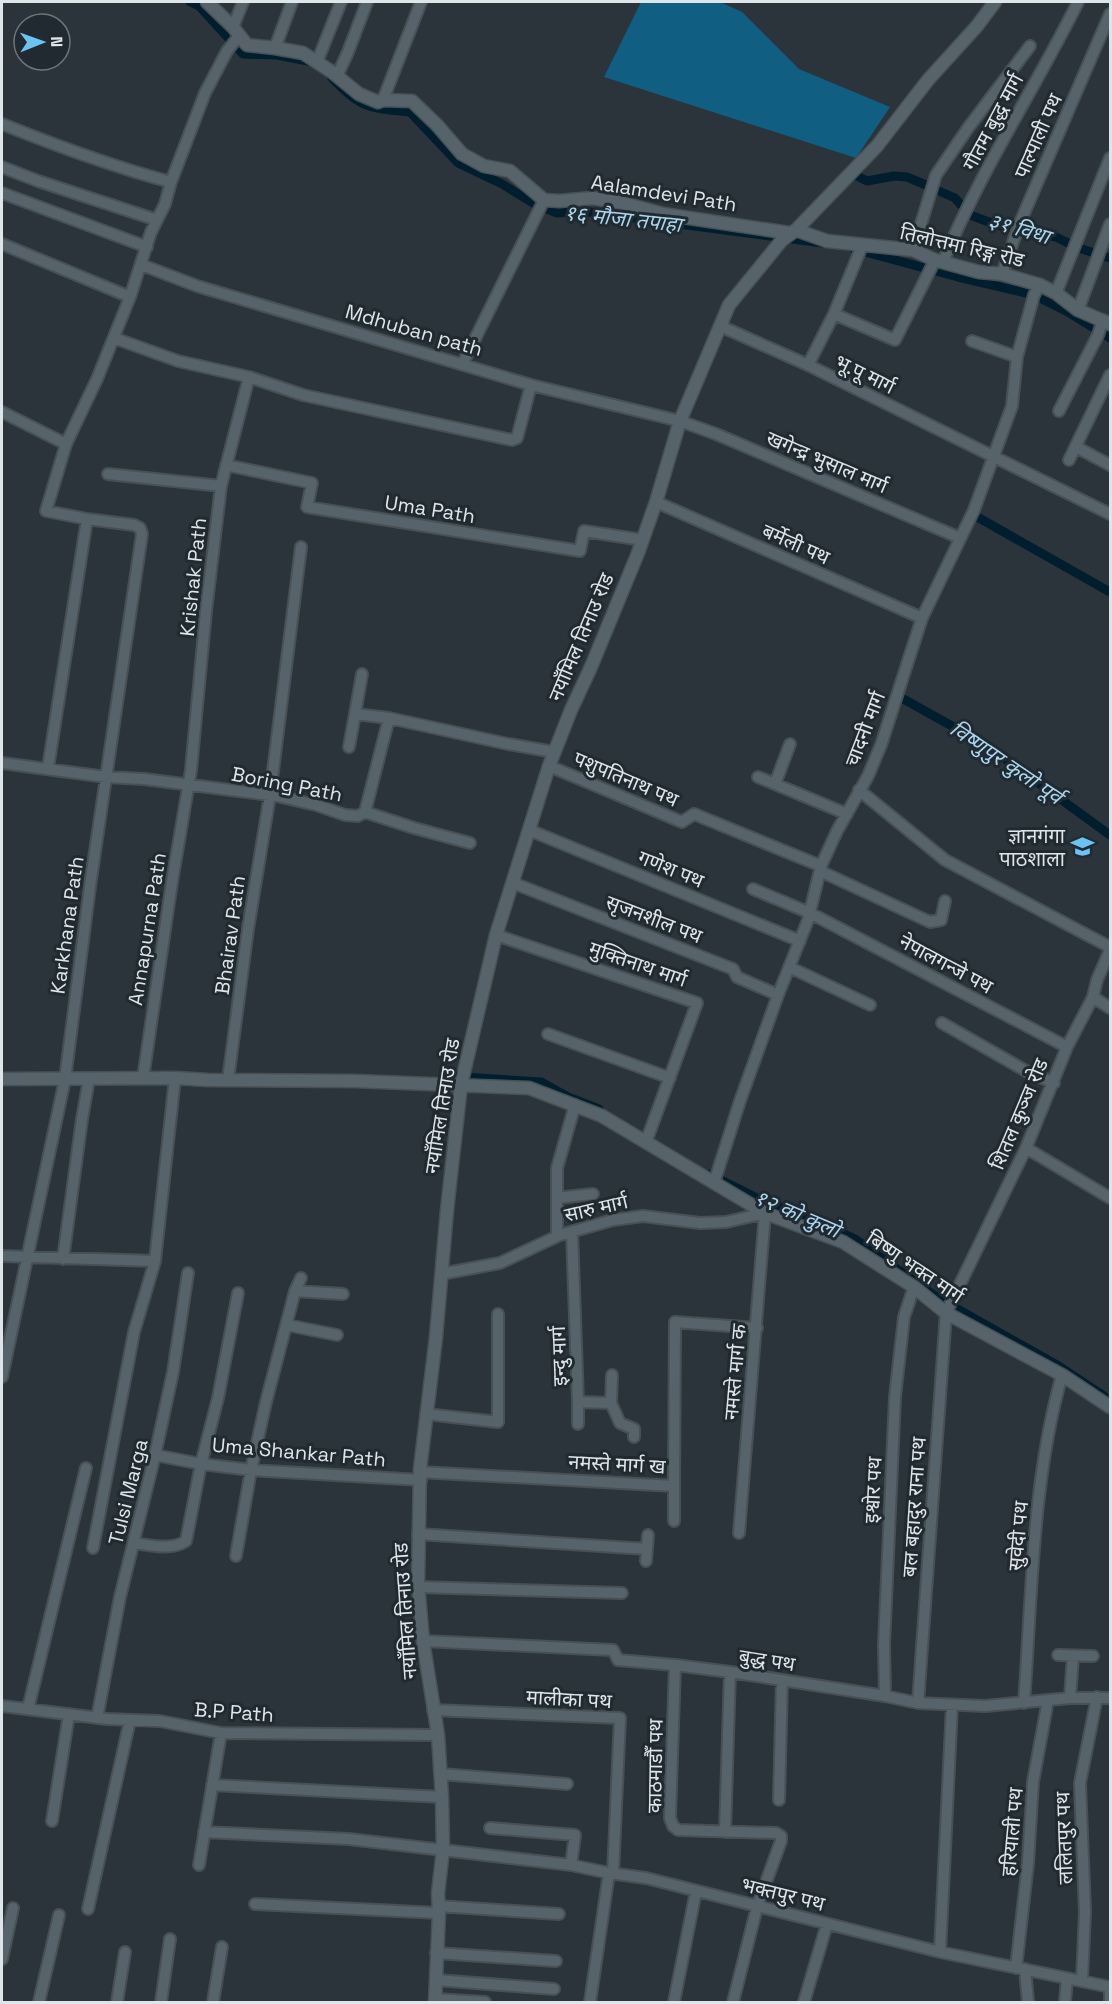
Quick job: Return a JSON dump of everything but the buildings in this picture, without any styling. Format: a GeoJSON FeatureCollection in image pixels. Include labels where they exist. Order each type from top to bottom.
{"type":"FeatureCollection","features":[{"type":"Feature","properties":{"kind":"street"},"geometry":{"type":"LineString","coordinates":[[207,2],[246,45],[303,53],[359,94],[378,102],[383,100],[412,101],[462,154],[484,166],[510,171],[544,201],[463,363]]}},
{"type":"Feature","properties":{"kind":"street"},"geometry":{"type":"LineString","coordinates":[[48,768],[87,519],[46,511],[66,444],[114,338],[205,93],[236,32],[243,2]]}},
{"type":"Feature","properties":{"kind":"street"},"geometry":{"type":"LineString","coordinates":[[275,48],[292,2]]}},
{"type":"Feature","properties":{"kind":"street"},"geometry":{"type":"LineString","coordinates":[[317,62],[341,2]]}},
{"type":"Feature","properties":{"kind":"street"},"geometry":{"type":"LineString","coordinates":[[337,76],[367,2]]}},
{"type":"Feature","properties":{"kind":"street"},"geometry":{"type":"LineString","coordinates":[[383,100],[421,2]]}},
{"type":"Feature","properties":{"kind":"street","name":"नयाँमिल तिनाउ रोड"},"geometry":{"type":"LineString","coordinates":[[435,2000],[443,1850],[442,1797],[438,1736],[423,1641],[419,1587],[420,1476],[461,1085],[496,935],[549,766],[643,540],[680,421],[729,305],[789,234],[877,146],[928,80],[996,2]]}},
{"type":"Feature","properties":{"kind":"street","name":"गौतम बुद्ध मार्ग"},"geometry":{"type":"LineString","coordinates":[[834,314],[895,340],[928,273],[939,261],[953,237],[1078,2]]}},
{"type":"Feature","properties":{"kind":"street","name":"पाल्पाली पथ"},"geometry":{"type":"LineString","coordinates":[[1002,274],[1017,229],[1110,14]]}},
{"type":"Feature","properties":{"kind":"street"},"geometry":{"type":"LineString","coordinates":[[914,250],[936,175],[968,128],[1030,46]]}},
{"type":"Feature","properties":{"kind":"street"},"geometry":{"type":"LineString","coordinates":[[2,124],[98,160],[171,182]]}},
{"type":"Feature","properties":{"kind":"street"},"geometry":{"type":"LineString","coordinates":[[1056,293],[1110,158]]}},
{"type":"Feature","properties":{"kind":"street"},"geometry":{"type":"LineString","coordinates":[[2,167],[157,220]]}},
{"type":"Feature","properties":{"kind":"street"},"geometry":{"type":"LineString","coordinates":[[2,193],[147,247]]}},
{"type":"Feature","properties":{"kind":"street","name":"Aalamdevi Path"},"geometry":{"type":"LineString","coordinates":[[544,201],[593,198],[623,203],[663,214],[789,234]]}},
{"type":"Feature","properties":{"kind":"street"},"geometry":{"type":"LineString","coordinates":[[1078,310],[1110,224]]}},
{"type":"Feature","properties":{"kind":"street","name":"तिलोत्तमा रिङ्ग रोड"},"geometry":{"type":"LineString","coordinates":[[789,234],[862,246],[914,250],[939,261],[979,272],[1002,274],[1040,285],[1056,293],[1078,310],[1107,322]]}},
{"type":"Feature","properties":{"kind":"street"},"geometry":{"type":"LineString","coordinates":[[2,244],[130,297]]}},
{"type":"Feature","properties":{"kind":"street"},"geometry":{"type":"LineString","coordinates":[[808,366],[834,314],[862,246]]}},
{"type":"Feature","properties":{"kind":"street","name":"Mdhuban path"},"geometry":{"type":"LineString","coordinates":[[142,265],[197,286],[531,385],[680,421]]}},
{"type":"Feature","properties":{"kind":"street","name":"चादनी मार्ग"},"geometry":{"type":"LineString","coordinates":[[715,1179],[740,1101],[810,913],[821,868],[881,745],[922,618],[974,510],[1012,406],[1017,357],[1034,296],[1040,285]]}},
{"type":"Feature","properties":{"kind":"street"},"geometry":{"type":"LineString","coordinates":[[1059,411],[1107,322]]}},
{"type":"Feature","properties":{"kind":"street","name":"भू.पू मार्ग"},"geometry":{"type":"LineString","coordinates":[[720,326],[993,455],[1110,514]]}},
{"type":"Feature","properties":{"kind":"street"},"geometry":{"type":"LineString","coordinates":[[114,338],[178,361],[249,377],[303,395],[512,440],[517,438],[531,385]]}},
{"type":"Feature","properties":{"kind":"street"},"geometry":{"type":"LineString","coordinates":[[972,341],[1017,357]]}},
{"type":"Feature","properties":{"kind":"street"},"geometry":{"type":"LineString","coordinates":[[1069,460],[1110,375]]}},
{"type":"Feature","properties":{"kind":"street","name":"Krishak Path"},"geometry":{"type":"LineString","coordinates":[[188,785],[221,486],[249,377]]}},
{"type":"Feature","properties":{"kind":"street"},"geometry":{"type":"LineString","coordinates":[[2,412],[66,444]]}},
{"type":"Feature","properties":{"kind":"street","name":"खगेन्द्र भुसाल मार्ग"},"geometry":{"type":"LineString","coordinates":[[680,421],[716,434],[960,538]]}},
{"type":"Feature","properties":{"kind":"street"},"geometry":{"type":"LineString","coordinates":[[1076,447],[1110,465]]}},
{"type":"Feature","properties":{"kind":"street","name":"Uma Path"},"geometry":{"type":"LineString","coordinates":[[226,465],[312,483],[307,507],[580,551],[584,531],[643,540]]}},
{"type":"Feature","properties":{"kind":"street"},"geometry":{"type":"LineString","coordinates":[[108,474],[221,486]]}},
{"type":"Feature","properties":{"kind":"street","name":"बर्मेली पथ"},"geometry":{"type":"LineString","coordinates":[[656,502],[922,618]]}},
{"type":"Feature","properties":{"kind":"street","name":"Karkhana Path"},"geometry":{"type":"LineString","coordinates":[[2,1377],[65,1079],[142,534],[140,528],[134,525],[87,519]]}},
{"type":"Feature","properties":{"kind":"street","name":"Bhairav Path"},"geometry":{"type":"LineString","coordinates":[[228,1080],[248,929],[270,795],[301,547]]}},
{"type":"Feature","properties":{"kind":"street"},"geometry":{"type":"LineString","coordinates":[[349,747],[362,674]]}},
{"type":"Feature","properties":{"kind":"street"},"geometry":{"type":"LineString","coordinates":[[355,714],[389,718],[555,752]]}},
{"type":"Feature","properties":{"kind":"street","name":"Boring Path"},"geometry":{"type":"LineString","coordinates":[[2,763],[106,777],[144,778],[270,795],[316,805],[345,815],[358,816],[365,812],[389,718]]}},
{"type":"Feature","properties":{"kind":"street"},"geometry":{"type":"LineString","coordinates":[[775,784],[790,744]]}},
{"type":"Feature","properties":{"kind":"street","name":"पशुपतिनाथ पथ"},"geometry":{"type":"LineString","coordinates":[[549,766],[682,822],[694,814],[821,868]]}},
{"type":"Feature","properties":{"kind":"street"},"geometry":{"type":"LineString","coordinates":[[758,777],[846,814]]}},
{"type":"Feature","properties":{"kind":"street","name":"Annapurna Path"},"geometry":{"type":"LineString","coordinates":[[143,1078],[188,785]]}},
{"type":"Feature","properties":{"kind":"street"},"geometry":{"type":"LineString","coordinates":[[859,790],[945,860],[1110,949]]}},
{"type":"Feature","properties":{"kind":"street"},"geometry":{"type":"LineString","coordinates":[[365,812],[470,843]]}},
{"type":"Feature","properties":{"kind":"street","name":"गणेश पथ"},"geometry":{"type":"LineString","coordinates":[[529,830],[800,941]]}},
{"type":"Feature","properties":{"kind":"street"},"geometry":{"type":"LineString","coordinates":[[821,868],[930,922],[941,920],[945,901]]}},
{"type":"Feature","properties":{"kind":"street","name":"सृजनशील पथ"},"geometry":{"type":"LineString","coordinates":[[513,883],[733,969],[737,977],[778,995]]}},
{"type":"Feature","properties":{"kind":"street","name":"नेपालगन्जे पथ"},"geometry":{"type":"LineString","coordinates":[[753,889],[810,913],[1066,1047]]}},
{"type":"Feature","properties":{"kind":"street","name":"मुक्तिनाथ मार्ग"},"geometry":{"type":"LineString","coordinates":[[496,935],[697,1003],[648,1139]]}},
{"type":"Feature","properties":{"kind":"street","name":"शितल कुञ्ज रोड"},"geometry":{"type":"LineString","coordinates":[[946,1313],[1026,1148],[1054,1083],[1066,1047],[1093,997],[1097,980],[1110,949]]}},
{"type":"Feature","properties":{"kind":"street"},"geometry":{"type":"LineString","coordinates":[[789,967],[870,1005]]}},
{"type":"Feature","properties":{"kind":"street"},"geometry":{"type":"LineString","coordinates":[[1093,997],[1110,1008]]}},
{"type":"Feature","properties":{"kind":"street"},"geometry":{"type":"LineString","coordinates":[[942,1023],[1026,1071],[1054,1083]]}},
{"type":"Feature","properties":{"kind":"street"},"geometry":{"type":"LineString","coordinates":[[549,1034],[670,1078]]}},
{"type":"Feature","properties":{"kind":"street"},"geometry":{"type":"LineString","coordinates":[[93,1548],[134,1332],[155,1261],[175,1078]]}},
{"type":"Feature","properties":{"kind":"street","name":"बिष्णु भक्त मार्ग"},"geometry":{"type":"LineString","coordinates":[[2,1079],[175,1078],[355,1081],[529,1088],[602,1116],[648,1139],[715,1179],[765,1213],[843,1242],[914,1287],[946,1313],[1062,1375],[1110,1407]]}},
{"type":"Feature","properties":{"kind":"street"},"geometry":{"type":"LineString","coordinates":[[63,1259],[89,1079]]}},
{"type":"Feature","properties":{"kind":"street"},"geometry":{"type":"LineString","coordinates":[[557,1236],[557,1168],[575,1105]]}},
{"type":"Feature","properties":{"kind":"street"},"geometry":{"type":"LineString","coordinates":[[1026,1148],[1110,1198]]}},
{"type":"Feature","properties":{"kind":"street"},"geometry":{"type":"LineString","coordinates":[[557,1198],[593,1194]]}},
{"type":"Feature","properties":{"kind":"street","name":"सारु मार्ग"},"geometry":{"type":"LineString","coordinates":[[441,1274],[500,1263],[557,1236],[613,1220],[644,1216],[700,1223],[726,1222],[765,1213]]}},
{"type":"Feature","properties":{"kind":"street","name":"नमस्ते मार्ग क"},"geometry":{"type":"LineString","coordinates":[[740,1533],[765,1213]]}},
{"type":"Feature","properties":{"kind":"street","name":"इन्दु मार्ग"},"geometry":{"type":"LineString","coordinates":[[572,1232],[578,1402],[611,1403]]}},
{"type":"Feature","properties":{"kind":"street"},"geometry":{"type":"LineString","coordinates":[[2,1256],[155,1261]]}},
{"type":"Feature","properties":{"kind":"street","name":"Tulsi Marga"},"geometry":{"type":"LineString","coordinates":[[97,1718],[120,1596],[173,1372],[188,1273]]}},
{"type":"Feature","properties":{"kind":"street"},"geometry":{"type":"LineString","coordinates":[[236,1556],[266,1402],[300,1278]]}},
{"type":"Feature","properties":{"kind":"street","name":"इश्वोर पथ"},"geometry":{"type":"LineString","coordinates":[[885,1696],[884,1636],[895,1397],[904,1317],[914,1287]]}},
{"type":"Feature","properties":{"kind":"street"},"geometry":{"type":"LineString","coordinates":[[295,1291],[343,1294]]}},
{"type":"Feature","properties":{"kind":"street","name":"Uma Shankar Path"},"geometry":{"type":"LineString","coordinates":[[238,1293],[218,1398],[201,1464],[251,1470],[420,1476]]}},
{"type":"Feature","properties":{"kind":"street","name":"बल बहादुर राना पथ"},"geometry":{"type":"LineString","coordinates":[[918,1703],[946,1313]]}},
{"type":"Feature","properties":{"kind":"street"},"geometry":{"type":"LineString","coordinates":[[426,1414],[498,1422],[498,1314]]}},
{"type":"Feature","properties":{"kind":"street","name":"नमस्ते मार्ग ख"},"geometry":{"type":"LineString","coordinates":[[420,1476],[674,1486],[675,1322],[757,1328]]}},
{"type":"Feature","properties":{"kind":"street"},"geometry":{"type":"LineString","coordinates":[[287,1325],[337,1335]]}},
{"type":"Feature","properties":{"kind":"street"},"geometry":{"type":"LineString","coordinates":[[612,1375],[611,1403],[620,1423],[634,1429],[634,1437]]}},
{"type":"Feature","properties":{"kind":"street","name":"सुवेदी पथ"},"geometry":{"type":"LineString","coordinates":[[1024,1703],[1037,1515],[1051,1413],[1062,1375]]}},
{"type":"Feature","properties":{"kind":"street"},"geometry":{"type":"LineString","coordinates":[[578,1402],[578,1424]]}},
{"type":"Feature","properties":{"kind":"street"},"geometry":{"type":"LineString","coordinates":[[134,1543],[171,1547],[179,1546],[186,1541],[201,1464],[155,1455]]}},
{"type":"Feature","properties":{"kind":"street"},"geometry":{"type":"LineString","coordinates":[[28,1709],[86,1468]]}},
{"type":"Feature","properties":{"kind":"street"},"geometry":{"type":"LineString","coordinates":[[674,1486],[674,1521]]}},
{"type":"Feature","properties":{"kind":"street"},"geometry":{"type":"LineString","coordinates":[[418,1534],[647,1549]]}},
{"type":"Feature","properties":{"kind":"street"},"geometry":{"type":"LineString","coordinates":[[646,1561],[648,1535]]}},
{"type":"Feature","properties":{"kind":"street"},"geometry":{"type":"LineString","coordinates":[[419,1587],[622,1593]]}},
{"type":"Feature","properties":{"kind":"street","name":"बुद्ध पथ"},"geometry":{"type":"LineString","coordinates":[[423,1641],[613,1650],[618,1660],[730,1672],[918,1703],[985,1706],[1070,1698],[1110,1698]]}},
{"type":"Feature","properties":{"kind":"street"},"geometry":{"type":"LineString","coordinates":[[1058,1655],[1093,1656]]}},
{"type":"Feature","properties":{"kind":"street"},"geometry":{"type":"LineString","coordinates":[[1070,1698],[1073,1656]]}},
{"type":"Feature","properties":{"kind":"street","name":"काठमाडौँ पथ"},"geometry":{"type":"LineString","coordinates":[[675,1665],[670,1818],[673,1826],[678,1830],[776,1833],[781,1836],[757,1906]]}},
{"type":"Feature","properties":{"kind":"street"},"geometry":{"type":"LineString","coordinates":[[725,1832],[730,1672]]}},
{"type":"Feature","properties":{"kind":"street"},"geometry":{"type":"LineString","coordinates":[[779,1800],[782,1680]]}},
{"type":"Feature","properties":{"kind":"street","name":"ललितपुर पथ"},"geometry":{"type":"LineString","coordinates":[[1082,1980],[1085,1912],[1080,1783],[1098,1697]]}},
{"type":"Feature","properties":{"kind":"street","name":"हरियाली पथ"},"geometry":{"type":"LineString","coordinates":[[1028,2002],[1021,1968],[1033,1782],[1048,1700]]}},
{"type":"Feature","properties":{"kind":"street"},"geometry":{"type":"LineString","coordinates":[[940,1952],[952,1705]]}},
{"type":"Feature","properties":{"kind":"street","name":"B.P Path"},"geometry":{"type":"LineString","coordinates":[[2,1706],[97,1718],[160,1721],[221,1733],[438,1736]]}},
{"type":"Feature","properties":{"kind":"street","name":"मालीका पथ"},"geometry":{"type":"LineString","coordinates":[[433,1710],[620,1719],[611,1874]]}},
{"type":"Feature","properties":{"kind":"street"},"geometry":{"type":"LineString","coordinates":[[52,1821],[69,1714]]}},
{"type":"Feature","properties":{"kind":"street"},"geometry":{"type":"LineString","coordinates":[[88,1909],[130,1720]]}},
{"type":"Feature","properties":{"kind":"street"},"geometry":{"type":"LineString","coordinates":[[199,1865],[221,1733]]}},
{"type":"Feature","properties":{"kind":"street"},"geometry":{"type":"LineString","coordinates":[[441,1774],[567,1784]]}},
{"type":"Feature","properties":{"kind":"street"},"geometry":{"type":"LineString","coordinates":[[212,1785],[442,1797]]}},
{"type":"Feature","properties":{"kind":"street"},"geometry":{"type":"LineString","coordinates":[[489,1828],[575,1835],[571,1865]]}},
{"type":"Feature","properties":{"kind":"street","name":"भक्तपुर पथ"},"geometry":{"type":"LineString","coordinates":[[204,1832],[349,1839],[571,1865],[611,1874],[646,1878],[940,1952],[1082,1980],[1110,1988]]}},
{"type":"Feature","properties":{"kind":"street"},"geometry":{"type":"LineString","coordinates":[[590,2002],[611,1874]]}},
{"type":"Feature","properties":{"kind":"street"},"geometry":{"type":"LineString","coordinates":[[674,2002],[696,1891]]}},
{"type":"Feature","properties":{"kind":"street"},"geometry":{"type":"LineString","coordinates":[[255,1905],[559,1914]]}},
{"type":"Feature","properties":{"kind":"street"},"geometry":{"type":"LineString","coordinates":[[733,2002],[757,1906]]}},
{"type":"Feature","properties":{"kind":"street"},"geometry":{"type":"LineString","coordinates":[[2,1959],[13,1908]]}},
{"type":"Feature","properties":{"kind":"street"},"geometry":{"type":"LineString","coordinates":[[39,2002],[59,1915]]}},
{"type":"Feature","properties":{"kind":"street"},"geometry":{"type":"LineString","coordinates":[[804,2002],[827,1924]]}},
{"type":"Feature","properties":{"kind":"street"},"geometry":{"type":"LineString","coordinates":[[160,2002],[170,1939]]}},
{"type":"Feature","properties":{"kind":"street"},"geometry":{"type":"LineString","coordinates":[[213,2002],[222,1947]]}},
{"type":"Feature","properties":{"kind":"street"},"geometry":{"type":"LineString","coordinates":[[117,2002],[125,1952]]}},
{"type":"Feature","properties":{"kind":"street"},"geometry":{"type":"LineString","coordinates":[[436,1953],[556,1961]]}},
{"type":"Feature","properties":{"kind":"street"},"geometry":{"type":"LineString","coordinates":[[1065,2002],[1067,1978]]}},
{"type":"Feature","properties":{"kind":"street"},"geometry":{"type":"LineString","coordinates":[[436,1980],[554,1989]]}},
{"type":"Feature","properties":{"kind":"street"},"geometry":{"type":"LineString","coordinates":[[1110,1988],[1110,2002]]}},
{"type":"Feature","properties":{"kind":"street"},"geometry":{"type":"LineString","coordinates":[[435,2000],[485,2002]]}},
{"type":"Feature","properties":{"kind":"shaded area"},"geometry":{"type":"Polygon","coordinates":[[[641,2],[720,2],[742,12],[799,69],[890,107],[856,158],[604,77],[641,2]]]}},
{"type":"Feature","properties":{"kind":"waterway","name":"१६ मौजा तपाहा"},"geometry":{"type":"LineString","coordinates":[[190,2],[199,6],[243,54],[277,55],[313,62]]}},
{"type":"Feature","properties":{"kind":"waterway","name":"१६ मौजा तपाहा"},"geometry":{"type":"LineString","coordinates":[[332,78],[351,96],[366,105],[410,112],[458,163],[502,184],[533,203],[557,213],[581,211],[823,243]]}},
{"type":"Feature","properties":{"kind":"waterway","name":"३१ विधा"},"geometry":{"type":"LineString","coordinates":[[855,175],[867,181],[894,176],[907,177],[926,185]]}},
{"type":"Feature","properties":{"kind":"waterway","name":"३१ विधा"},"geometry":{"type":"LineString","coordinates":[[939,191],[955,198],[961,205]]}},
{"type":"Feature","properties":{"kind":"waterway","name":"३१ विधा"},"geometry":{"type":"LineString","coordinates":[[970,215],[997,225],[1056,237],[1068,243]]}},
{"type":"Feature","properties":{"kind":"waterway","name":"१६ मौजा तपाहा"},"geometry":{"type":"LineString","coordinates":[[854,249],[1034,295],[1066,311],[1110,338]]}},
{"type":"Feature","properties":{"kind":"waterway","name":"३१ विधा"},"geometry":{"type":"LineString","coordinates":[[1082,249],[1110,258]]}},
{"type":"Feature","properties":{"kind":"waterway"},"geometry":{"type":"LineString","coordinates":[[972,514],[1110,592]]}},
{"type":"Feature","properties":{"kind":"waterway","name":"विष्णुपुर कुलो पूर्व"},"geometry":{"type":"LineString","coordinates":[[898,696],[986,745],[1110,835]]}},
{"type":"Feature","properties":{"kind":"waterway","name":"१२ को कुलो"},"geometry":{"type":"LineString","coordinates":[[463,1077],[541,1082],[568,1097],[599,1109]]}},
{"type":"Feature","properties":{"kind":"waterway","name":"१२ को कुलो"},"geometry":{"type":"LineString","coordinates":[[709,1174],[765,1202],[802,1214],[855,1239],[938,1298],[1057,1365],[1104,1396]]}},
{"type":"Feature","properties":{"kind":"place","name":"ज्ञानगंगा पाठशाला"},"geometry":{"type":"Point","coordinates":[1083,847]}}]}
